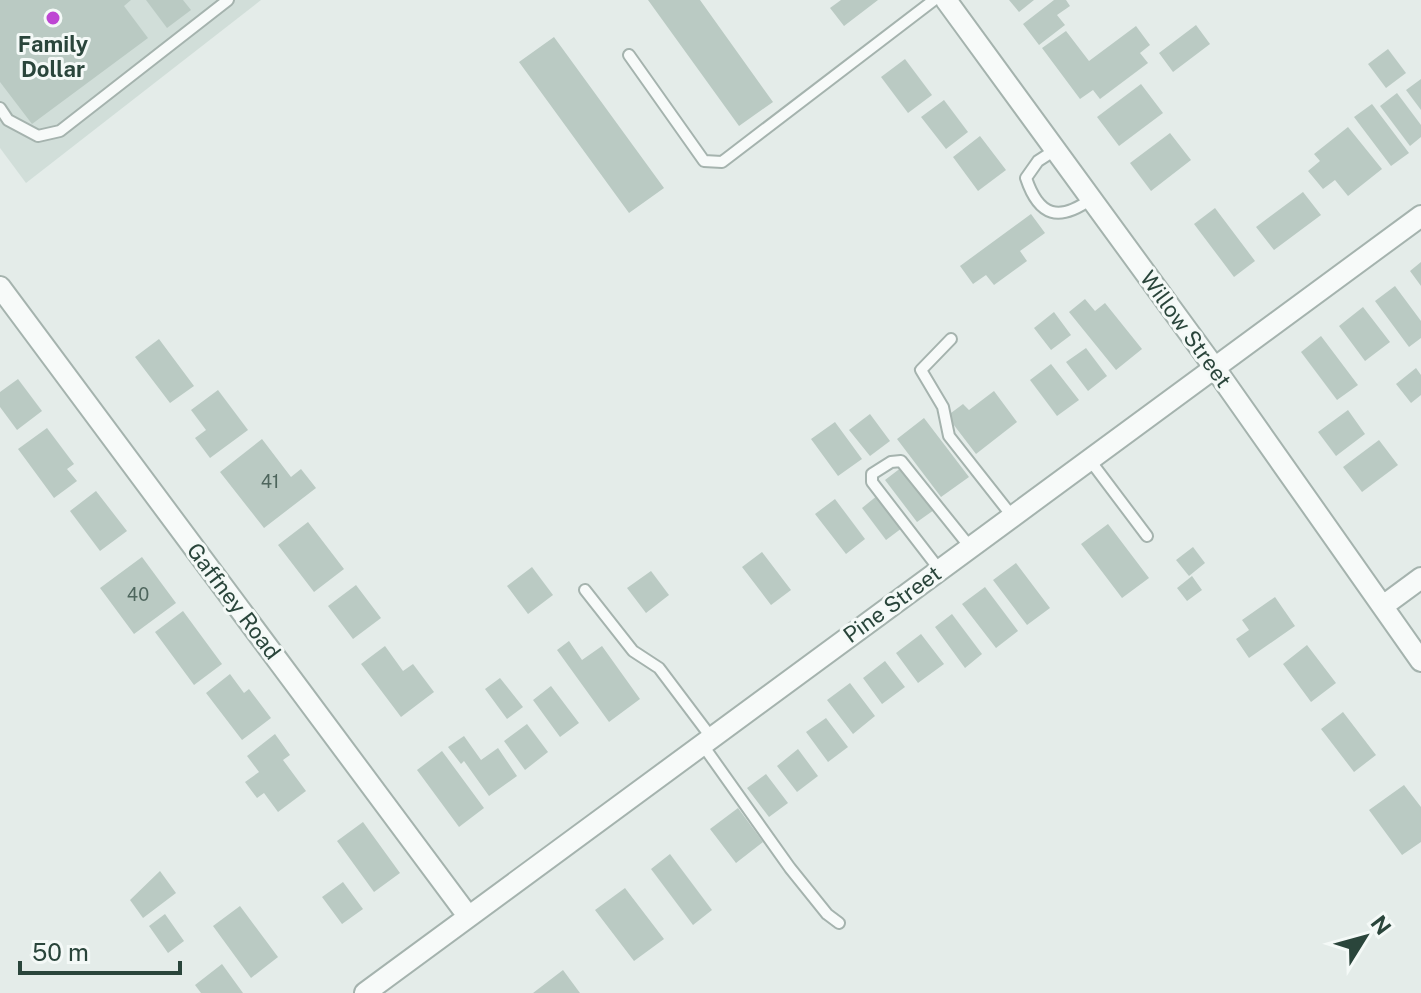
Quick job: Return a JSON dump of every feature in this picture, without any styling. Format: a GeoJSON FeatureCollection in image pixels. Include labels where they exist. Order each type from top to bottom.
{"type":"FeatureCollection","features":[{"type":"Feature","properties":{"kind":"street","name":"Willow Street"},"geometry":{"type":"LineString","coordinates":[[946,0],[1214,367],[1421,661]]}},
{"type":"Feature","properties":{"kind":"street","name":"Pine Street"},"geometry":{"type":"LineString","coordinates":[[365,993],[1421,216]]}},
{"type":"Feature","properties":{"kind":"street","name":"Gaffney Road"},"geometry":{"type":"LineString","coordinates":[[0,287],[468,916]]}},
{"type":"Feature","properties":{"kind":"street"},"geometry":{"type":"LineString","coordinates":[[1383,606],[1421,578]]}},
{"type":"Feature","properties":{"kind":"lane"},"geometry":{"type":"LineString","coordinates":[[0,108],[8,120],[38,136],[60,131],[228,0]]}},
{"type":"Feature","properties":{"kind":"lane"},"geometry":{"type":"LineString","coordinates":[[629,55],[704,161],[722,162],[934,0]]}},
{"type":"Feature","properties":{"kind":"lane"},"geometry":{"type":"LineString","coordinates":[[1055,150],[1038,161],[1026,178],[1030,189],[1047,211],[1055,215],[1075,211],[1091,199]]}},
{"type":"Feature","properties":{"kind":"lane"},"geometry":{"type":"LineString","coordinates":[[951,339],[921,370],[943,407],[949,436],[1012,516]]}},
{"type":"Feature","properties":{"kind":"lane"},"geometry":{"type":"LineString","coordinates":[[1089,459],[1147,536]]}},
{"type":"Feature","properties":{"kind":"lane"},"geometry":{"type":"LineString","coordinates":[[939,569],[872,482],[872,474],[891,462],[901,461],[970,547]]}},
{"type":"Feature","properties":{"kind":"lane"},"geometry":{"type":"LineString","coordinates":[[585,590],[633,651],[659,668],[790,868],[827,914],[839,923]]}},
{"type":"Feature","properties":{"kind":"shaded area"},"geometry":{"type":"Polygon","coordinates":[[[0,0],[261,0],[26,183],[0,148],[0,0]]]}},
{"type":"Feature","properties":{"kind":"building"},"geometry":{"type":"Polygon","coordinates":[[[0,0],[131,0],[124,6],[148,38],[32,124],[0,82],[0,0]]]}},
{"type":"Feature","properties":{"kind":"building"},"geometry":{"type":"Polygon","coordinates":[[[146,0],[183,0],[191,10],[167,28],[146,0]]]}},
{"type":"Feature","properties":{"kind":"building"},"geometry":{"type":"Polygon","coordinates":[[[648,0],[700,0],[773,102],[739,126],[648,0]]]}},
{"type":"Feature","properties":{"kind":"building"},"geometry":{"type":"Polygon","coordinates":[[[841,0],[878,0],[844,26],[830,8],[841,0]]]}},
{"type":"Feature","properties":{"kind":"building"},"geometry":{"type":"Polygon","coordinates":[[[1009,0],[1034,0],[1019,12],[1009,0]]]}},
{"type":"Feature","properties":{"kind":"building"},"geometry":{"type":"Polygon","coordinates":[[[1054,0],[1066,0],[1070,6],[1057,15],[1065,25],[1039,45],[1023,24],[1054,0]]]}},
{"type":"Feature","properties":{"kind":"building"},"geometry":{"type":"Polygon","coordinates":[[[1196,25],[1210,44],[1173,72],[1159,53],[1196,25]]]}},
{"type":"Feature","properties":{"kind":"building"},"geometry":{"type":"Polygon","coordinates":[[[1136,26],[1150,45],[1140,53],[1148,63],[1100,99],[1093,90],[1080,99],[1042,48],[1066,31],[1089,61],[1136,26]]]}},
{"type":"Feature","properties":{"kind":"building"},"geometry":{"type":"Polygon","coordinates":[[[554,37],[664,188],[629,213],[519,62],[554,37]]]}},
{"type":"Feature","properties":{"kind":"building"},"geometry":{"type":"Polygon","coordinates":[[[1388,49],[1406,73],[1386,88],[1368,64],[1388,49]]]}},
{"type":"Feature","properties":{"kind":"building"},"geometry":{"type":"Polygon","coordinates":[[[905,59],[932,95],[908,113],[881,77],[905,59]]]}},
{"type":"Feature","properties":{"kind":"building"},"geometry":{"type":"Polygon","coordinates":[[[1421,79],[1421,110],[1406,90],[1421,79]]]}},
{"type":"Feature","properties":{"kind":"building"},"geometry":{"type":"Polygon","coordinates":[[[1141,84],[1163,113],[1119,146],[1097,117],[1141,84]]]}},
{"type":"Feature","properties":{"kind":"building"},"geometry":{"type":"Polygon","coordinates":[[[1397,93],[1421,125],[1421,137],[1410,146],[1380,106],[1397,93]]]}},
{"type":"Feature","properties":{"kind":"building"},"geometry":{"type":"Polygon","coordinates":[[[944,100],[968,132],[946,149],[921,117],[944,100]]]}},
{"type":"Feature","properties":{"kind":"building"},"geometry":{"type":"Polygon","coordinates":[[[1372,104],[1409,153],[1391,166],[1354,117],[1372,104]]]}},
{"type":"Feature","properties":{"kind":"building"},"geometry":{"type":"Polygon","coordinates":[[[1348,127],[1382,169],[1348,196],[1335,180],[1323,189],[1308,171],[1320,161],[1314,154],[1348,127]]]}},
{"type":"Feature","properties":{"kind":"building"},"geometry":{"type":"Polygon","coordinates":[[[1170,133],[1191,160],[1151,191],[1130,163],[1170,133]]]}},
{"type":"Feature","properties":{"kind":"building"},"geometry":{"type":"Polygon","coordinates":[[[980,136],[1006,170],[978,191],[953,157],[980,136]]]}},
{"type":"Feature","properties":{"kind":"building"},"geometry":{"type":"Polygon","coordinates":[[[1303,192],[1321,215],[1274,250],[1256,227],[1303,192]]]}},
{"type":"Feature","properties":{"kind":"building"},"geometry":{"type":"Polygon","coordinates":[[[1215,208],[1255,261],[1234,277],[1194,224],[1215,208]]]}},
{"type":"Feature","properties":{"kind":"building"},"geometry":{"type":"Polygon","coordinates":[[[1031,214],[1045,233],[1020,251],[1027,261],[994,285],[986,275],[973,284],[960,266],[1031,214]]]}},
{"type":"Feature","properties":{"kind":"building"},"geometry":{"type":"Polygon","coordinates":[[[1421,262],[1421,286],[1410,271],[1421,262]]]}},
{"type":"Feature","properties":{"kind":"building"},"geometry":{"type":"Polygon","coordinates":[[[1395,286],[1421,321],[1421,338],[1409,347],[1375,301],[1395,286]]]}},
{"type":"Feature","properties":{"kind":"building"},"geometry":{"type":"Polygon","coordinates":[[[1085,299],[1095,311],[1105,303],[1142,349],[1116,370],[1069,312],[1085,299]]]}},
{"type":"Feature","properties":{"kind":"building"},"geometry":{"type":"Polygon","coordinates":[[[1363,307],[1390,342],[1365,361],[1339,326],[1363,307]]]}},
{"type":"Feature","properties":{"kind":"building"},"geometry":{"type":"Polygon","coordinates":[[[1054,312],[1071,335],[1051,350],[1034,328],[1054,312]]]}},
{"type":"Feature","properties":{"kind":"building"},"geometry":{"type":"Polygon","coordinates":[[[1321,336],[1358,385],[1337,400],[1301,352],[1321,336]]]}},
{"type":"Feature","properties":{"kind":"building"},"geometry":{"type":"Polygon","coordinates":[[[159,339],[194,386],[170,403],[135,357],[159,339]]]}},
{"type":"Feature","properties":{"kind":"building"},"geometry":{"type":"Polygon","coordinates":[[[1086,348],[1107,376],[1088,391],[1066,362],[1086,348]]]}},
{"type":"Feature","properties":{"kind":"building"},"geometry":{"type":"Polygon","coordinates":[[[1051,364],[1079,400],[1057,416],[1030,380],[1051,364]]]}},
{"type":"Feature","properties":{"kind":"building"},"geometry":{"type":"Polygon","coordinates":[[[1416,368],[1421,375],[1421,395],[1411,403],[1396,384],[1416,368]]]}},
{"type":"Feature","properties":{"kind":"building"},"geometry":{"type":"Polygon","coordinates":[[[18,379],[42,411],[17,430],[0,407],[0,392],[18,379]]]}},
{"type":"Feature","properties":{"kind":"building"},"geometry":{"type":"Polygon","coordinates":[[[218,390],[248,430],[210,458],[195,438],[206,430],[191,410],[218,390]]]}},
{"type":"Feature","properties":{"kind":"building"},"geometry":{"type":"Polygon","coordinates":[[[994,391],[1017,422],[976,454],[947,416],[963,404],[969,410],[994,391]]]}},
{"type":"Feature","properties":{"kind":"building"},"geometry":{"type":"Polygon","coordinates":[[[1348,410],[1365,434],[1336,456],[1318,432],[1348,410]]]}},
{"type":"Feature","properties":{"kind":"building"},"geometry":{"type":"Polygon","coordinates":[[[870,414],[890,441],[870,456],[849,430],[870,414]]]}},
{"type":"Feature","properties":{"kind":"building"},"geometry":{"type":"Polygon","coordinates":[[[924,418],[969,477],[941,497],[897,439],[924,418]]]}},
{"type":"Feature","properties":{"kind":"building"},"geometry":{"type":"Polygon","coordinates":[[[835,422],[862,459],[838,476],[811,439],[835,422]]]}},
{"type":"Feature","properties":{"kind":"building"},"geometry":{"type":"Polygon","coordinates":[[[47,428],[74,464],[67,469],[77,481],[54,498],[18,449],[47,428]]]}},
{"type":"Feature","properties":{"kind":"building"},"geometry":{"type":"Polygon","coordinates":[[[262,439],[291,477],[301,469],[316,488],[264,528],[220,472],[262,439]]]}},
{"type":"Feature","properties":{"kind":"building"},"geometry":{"type":"Polygon","coordinates":[[[1379,440],[1398,465],[1362,492],[1343,467],[1379,440]]]}},
{"type":"Feature","properties":{"kind":"building"},"geometry":{"type":"Polygon","coordinates":[[[902,467],[934,510],[917,522],[885,480],[902,467]]]}},
{"type":"Feature","properties":{"kind":"building"},"geometry":{"type":"Polygon","coordinates":[[[96,491],[127,531],[100,551],[70,511],[96,491]]]}},
{"type":"Feature","properties":{"kind":"building"},"geometry":{"type":"Polygon","coordinates":[[[878,495],[902,528],[886,540],[862,508],[878,495]]]}},
{"type":"Feature","properties":{"kind":"building"},"geometry":{"type":"Polygon","coordinates":[[[835,499],[865,539],[846,554],[815,514],[835,499]]]}},
{"type":"Feature","properties":{"kind":"building"},"geometry":{"type":"Polygon","coordinates":[[[308,522],[344,569],[314,592],[278,545],[308,522]]]}},
{"type":"Feature","properties":{"kind":"building"},"geometry":{"type":"Polygon","coordinates":[[[1108,524],[1149,578],[1122,598],[1081,544],[1108,524]]]}},
{"type":"Feature","properties":{"kind":"building"},"geometry":{"type":"Polygon","coordinates":[[[1193,547],[1205,563],[1189,576],[1176,560],[1193,547]]]}},
{"type":"Feature","properties":{"kind":"building"},"geometry":{"type":"Polygon","coordinates":[[[762,552],[791,590],[771,605],[742,567],[762,552]]]}},
{"type":"Feature","properties":{"kind":"building"},"geometry":{"type":"Polygon","coordinates":[[[142,557],[176,603],[134,634],[100,588],[142,557]]]}},
{"type":"Feature","properties":{"kind":"building"},"geometry":{"type":"Polygon","coordinates":[[[1016,563],[1050,608],[1027,625],[993,580],[1016,563]]]}},
{"type":"Feature","properties":{"kind":"building"},"geometry":{"type":"Polygon","coordinates":[[[532,567],[553,595],[528,614],[507,586],[532,567]]]}},
{"type":"Feature","properties":{"kind":"building"},"geometry":{"type":"Polygon","coordinates":[[[651,571],[669,595],[646,613],[627,588],[651,571]]]}},
{"type":"Feature","properties":{"kind":"building"},"geometry":{"type":"Polygon","coordinates":[[[1192,576],[1202,590],[1187,601],[1177,588],[1192,576]]]}},
{"type":"Feature","properties":{"kind":"building"},"geometry":{"type":"Polygon","coordinates":[[[356,585],[381,618],[353,639],[328,606],[356,585]]]}},
{"type":"Feature","properties":{"kind":"building"},"geometry":{"type":"Polygon","coordinates":[[[985,587],[1018,631],[996,648],[962,604],[985,587]]]}},
{"type":"Feature","properties":{"kind":"building"},"geometry":{"type":"Polygon","coordinates":[[[1275,597],[1295,626],[1249,658],[1236,639],[1249,630],[1242,620],[1275,597]]]}},
{"type":"Feature","properties":{"kind":"building"},"geometry":{"type":"Polygon","coordinates":[[[183,611],[222,664],[194,685],[155,632],[183,611]]]}},
{"type":"Feature","properties":{"kind":"building"},"geometry":{"type":"Polygon","coordinates":[[[952,614],[982,654],[965,668],[935,627],[952,614]]]}},
{"type":"Feature","properties":{"kind":"building"},"geometry":{"type":"Polygon","coordinates":[[[921,634],[944,664],[918,683],[896,653],[921,634]]]}},
{"type":"Feature","properties":{"kind":"building"},"geometry":{"type":"Polygon","coordinates":[[[569,641],[582,660],[602,646],[640,699],[609,722],[557,650],[569,641]]]}},
{"type":"Feature","properties":{"kind":"building"},"geometry":{"type":"Polygon","coordinates":[[[1307,645],[1336,683],[1311,702],[1283,664],[1307,645]]]}},
{"type":"Feature","properties":{"kind":"building"},"geometry":{"type":"Polygon","coordinates":[[[385,646],[403,671],[413,664],[434,692],[401,717],[361,664],[385,646]]]}},
{"type":"Feature","properties":{"kind":"building"},"geometry":{"type":"Polygon","coordinates":[[[885,661],[905,687],[882,704],[863,678],[885,661]]]}},
{"type":"Feature","properties":{"kind":"building"},"geometry":{"type":"Polygon","coordinates":[[[230,674],[244,693],[249,689],[271,718],[242,740],[206,693],[230,674]]]}},
{"type":"Feature","properties":{"kind":"building"},"geometry":{"type":"Polygon","coordinates":[[[500,678],[523,707],[507,719],[485,689],[500,678]]]}},
{"type":"Feature","properties":{"kind":"building"},"geometry":{"type":"Polygon","coordinates":[[[850,683],[875,716],[853,734],[827,700],[850,683]]]}},
{"type":"Feature","properties":{"kind":"building"},"geometry":{"type":"Polygon","coordinates":[[[551,686],[579,723],[560,737],[533,700],[551,686]]]}},
{"type":"Feature","properties":{"kind":"building"},"geometry":{"type":"Polygon","coordinates":[[[1343,712],[1376,755],[1354,772],[1321,729],[1343,712]]]}},
{"type":"Feature","properties":{"kind":"building"},"geometry":{"type":"Polygon","coordinates":[[[826,718],[848,747],[828,762],[806,732],[826,718]]]}},
{"type":"Feature","properties":{"kind":"building"},"geometry":{"type":"Polygon","coordinates":[[[527,724],[548,752],[525,770],[504,741],[527,724]]]}},
{"type":"Feature","properties":{"kind":"building"},"geometry":{"type":"Polygon","coordinates":[[[275,734],[290,755],[283,760],[306,791],[278,812],[264,793],[257,798],[245,782],[259,772],[247,756],[275,734]]]}},
{"type":"Feature","properties":{"kind":"building"},"geometry":{"type":"Polygon","coordinates":[[[464,736],[481,760],[498,748],[517,776],[489,796],[464,761],[461,764],[448,747],[464,736]]]}},
{"type":"Feature","properties":{"kind":"building"},"geometry":{"type":"Polygon","coordinates":[[[798,749],[818,776],[797,792],[777,766],[798,749]]]}},
{"type":"Feature","properties":{"kind":"building"},"geometry":{"type":"Polygon","coordinates":[[[442,751],[484,808],[459,827],[417,770],[442,751]]]}},
{"type":"Feature","properties":{"kind":"building"},"geometry":{"type":"Polygon","coordinates":[[[766,774],[788,803],[769,817],[747,788],[766,774]]]}},
{"type":"Feature","properties":{"kind":"building"},"geometry":{"type":"Polygon","coordinates":[[[1404,785],[1421,807],[1421,842],[1402,855],[1369,810],[1404,785]]]}},
{"type":"Feature","properties":{"kind":"building"},"geometry":{"type":"Polygon","coordinates":[[[738,808],[763,842],[736,863],[710,829],[738,808]]]}},
{"type":"Feature","properties":{"kind":"building"},"geometry":{"type":"Polygon","coordinates":[[[363,822],[400,873],[374,892],[337,841],[363,822]]]}},
{"type":"Feature","properties":{"kind":"building"},"geometry":{"type":"Polygon","coordinates":[[[670,854],[712,910],[693,925],[651,869],[670,854]]]}},
{"type":"Feature","properties":{"kind":"building"},"geometry":{"type":"Polygon","coordinates":[[[160,871],[176,893],[143,918],[130,900],[160,871]]]}},
{"type":"Feature","properties":{"kind":"building"},"geometry":{"type":"Polygon","coordinates":[[[343,882],[363,909],[342,924],[322,897],[343,882]]]}},
{"type":"Feature","properties":{"kind":"building"},"geometry":{"type":"Polygon","coordinates":[[[625,888],[664,939],[634,961],[595,910],[625,888]]]}},
{"type":"Feature","properties":{"kind":"building"},"geometry":{"type":"Polygon","coordinates":[[[240,906],[278,957],[251,978],[213,926],[240,906]]]}},
{"type":"Feature","properties":{"kind":"building"},"geometry":{"type":"Polygon","coordinates":[[[165,914],[184,941],[168,953],[149,926],[165,914]]]}},
{"type":"Feature","properties":{"kind":"building"},"geometry":{"type":"Polygon","coordinates":[[[222,964],[243,993],[201,993],[195,985],[222,964]]]}},
{"type":"Feature","properties":{"kind":"building"},"geometry":{"type":"Polygon","coordinates":[[[563,970],[580,993],[533,993],[563,970]]]}},
{"type":"Feature","properties":{"kind":"place","name":"Family Dollar"},"geometry":{"type":"Point","coordinates":[53,18]}}]}
